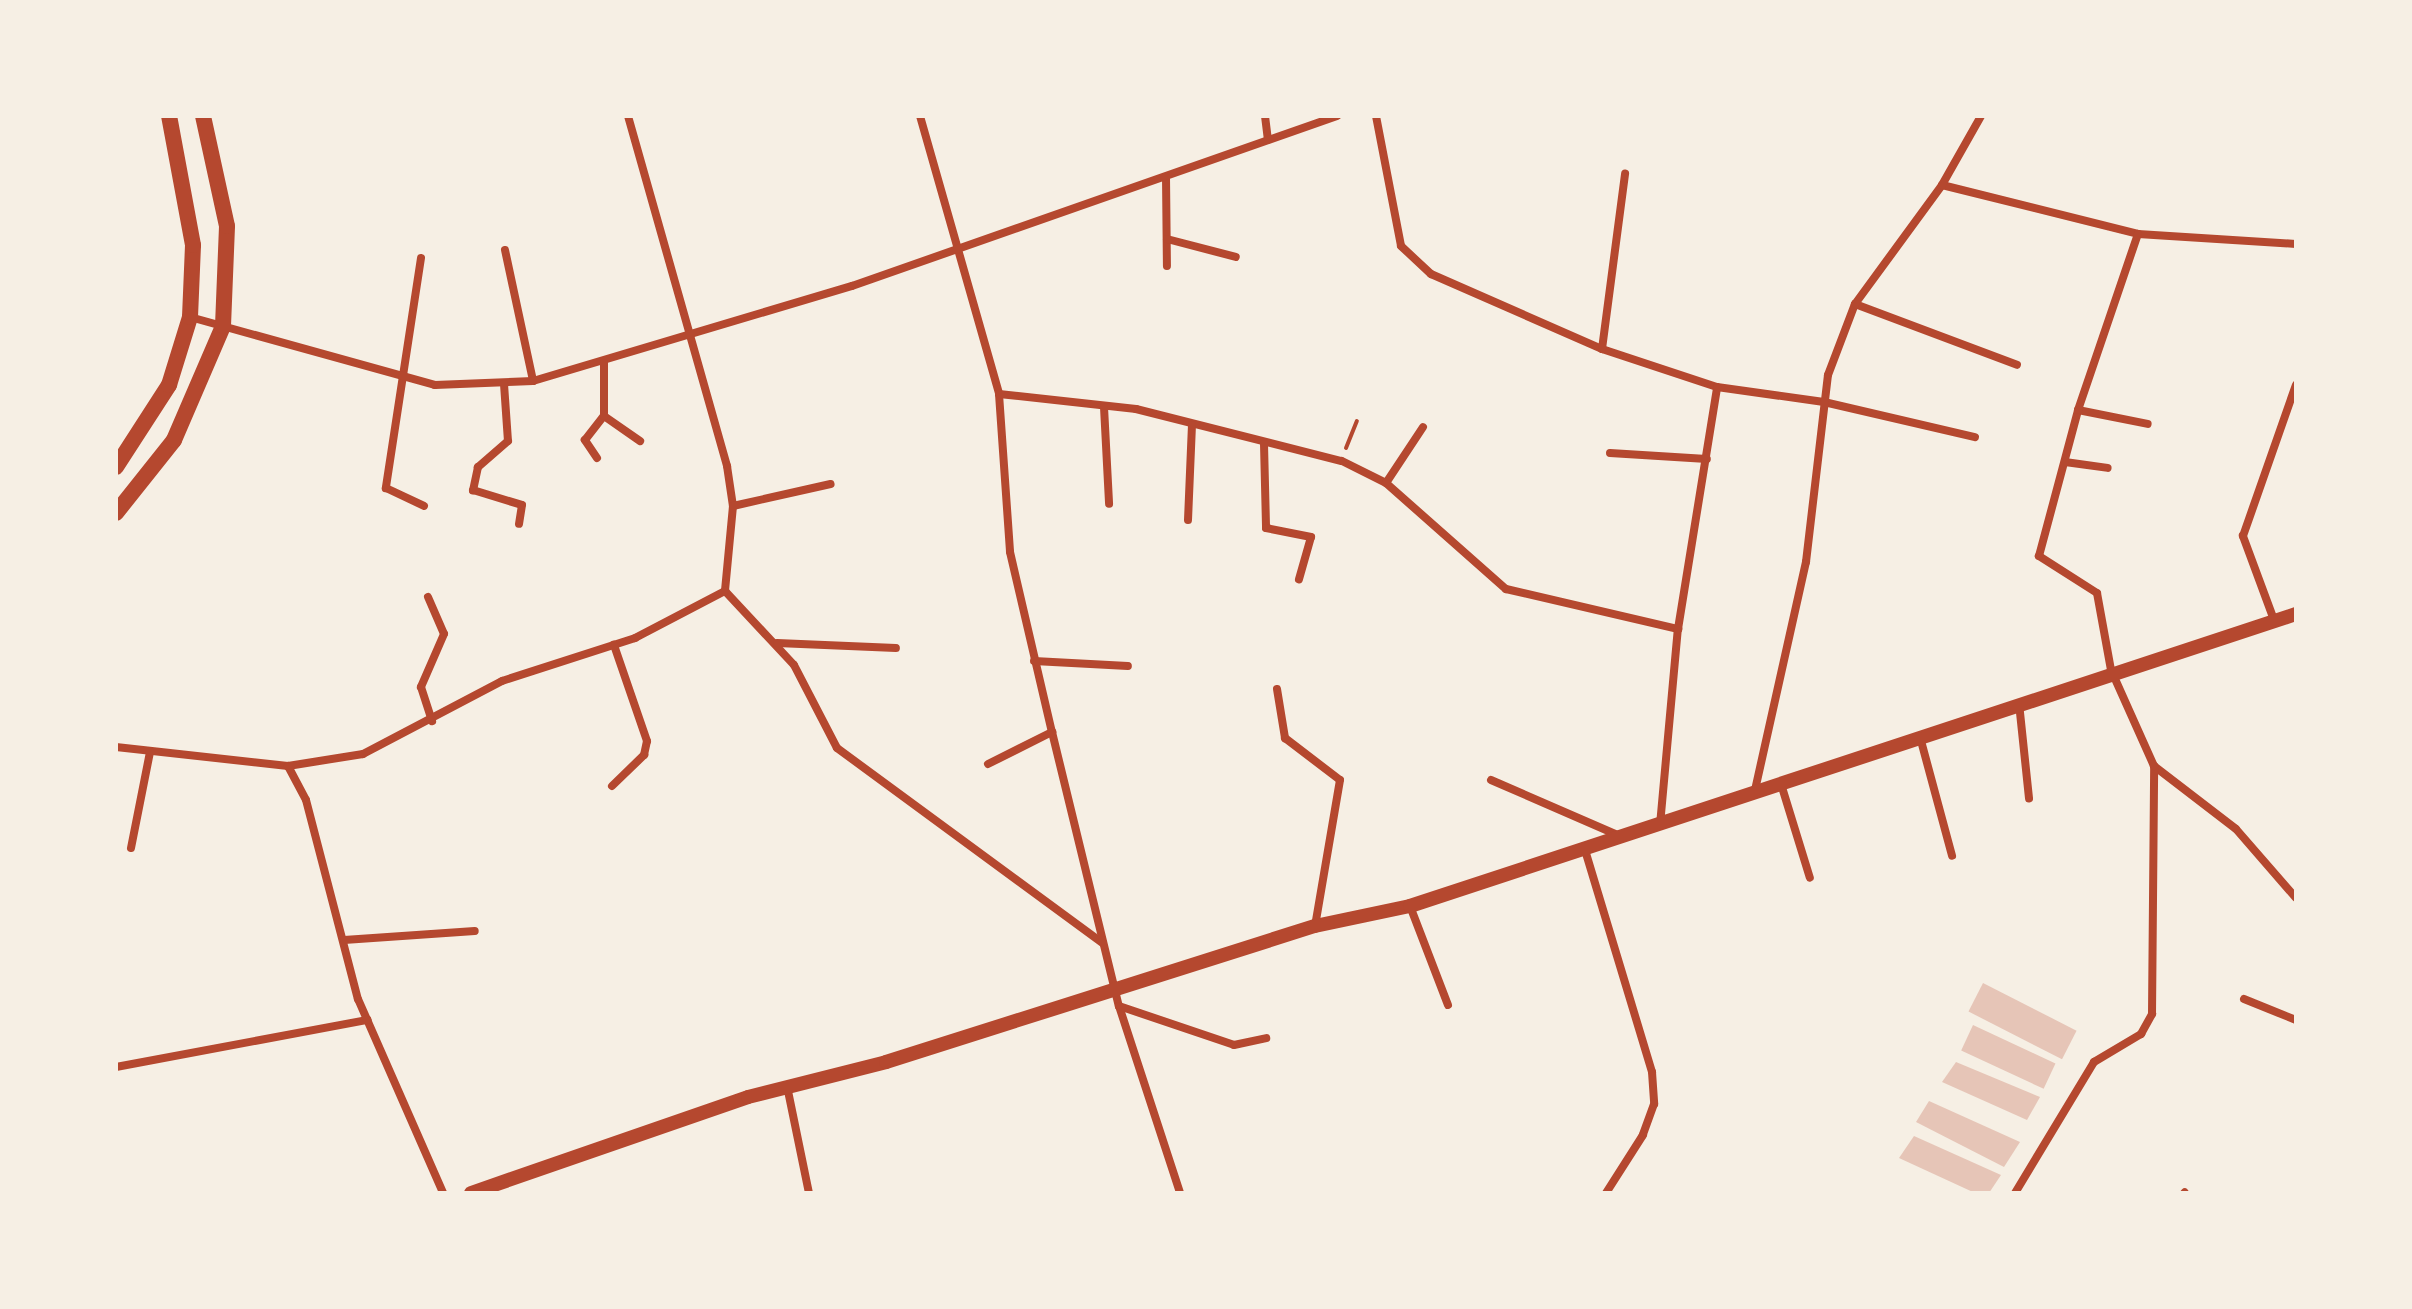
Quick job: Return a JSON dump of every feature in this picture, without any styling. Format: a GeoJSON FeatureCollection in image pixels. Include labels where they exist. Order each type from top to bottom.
{"type":"FeatureCollection","features":[{"type":"Feature","properties":{"kind":"main road"},"geometry":{"type":"LineString","coordinates":[[116,467],[169,385],[190,317],[193,245],[169,116]]}},
{"type":"Feature","properties":{"kind":"main road"},"geometry":{"type":"LineString","coordinates":[[116,513],[174,440],[223,326],[227,226],[203,116]]}},
{"type":"Feature","properties":{"kind":"main road"},"geometry":{"type":"LineString","coordinates":[[471,1193],[787,1086],[1118,999],[1315,926],[1410,906],[1660,825],[1779,779],[2019,703],[2111,670],[2296,614]]}},
{"type":"Feature","properties":{"kind":"street"},"geometry":{"type":"LineString","coordinates":[[628,116],[688,338],[716,420],[733,506],[725,591]]}},
{"type":"Feature","properties":{"kind":"street"},"geometry":{"type":"LineString","coordinates":[[920,116],[963,248],[999,394],[1010,552],[1034,661],[1118,999],[1180,1193]]}},
{"type":"Feature","properties":{"kind":"street"},"geometry":{"type":"LineString","coordinates":[[1265,116],[1268,140]]}},
{"type":"Feature","properties":{"kind":"street"},"geometry":{"type":"LineString","coordinates":[[190,317],[402,378],[504,384],[533,381],[688,338],[963,248],[1337,116]]}},
{"type":"Feature","properties":{"kind":"street"},"geometry":{"type":"LineString","coordinates":[[1376,116],[1401,246],[1412,262],[1602,349],[1717,387],[1824,402],[1975,437]]}},
{"type":"Feature","properties":{"kind":"street"},"geometry":{"type":"LineString","coordinates":[[1755,790],[1806,562],[1824,402],[1855,304],[1942,185],[1981,116]]}},
{"type":"Feature","properties":{"kind":"street"},"geometry":{"type":"LineString","coordinates":[[1602,349],[1625,174]]}},
{"type":"Feature","properties":{"kind":"street"},"geometry":{"type":"LineString","coordinates":[[1166,177],[1167,266]]}},
{"type":"Feature","properties":{"kind":"street"},"geometry":{"type":"LineString","coordinates":[[1942,185],[2138,234],[2296,244]]}},
{"type":"Feature","properties":{"kind":"street"},"geometry":{"type":"LineString","coordinates":[[2015,1193],[2094,1062],[2141,1034],[2152,1014],[2154,766],[2111,670],[2097,593],[2039,556],[2078,410],[2138,234]]}},
{"type":"Feature","properties":{"kind":"street"},"geometry":{"type":"LineString","coordinates":[[1167,239],[1236,257]]}},
{"type":"Feature","properties":{"kind":"street"},"geometry":{"type":"LineString","coordinates":[[505,250],[533,381]]}},
{"type":"Feature","properties":{"kind":"street"},"geometry":{"type":"LineString","coordinates":[[421,258],[386,488],[424,506]]}},
{"type":"Feature","properties":{"kind":"street"},"geometry":{"type":"LineString","coordinates":[[1855,304],[2017,365]]}},
{"type":"Feature","properties":{"kind":"street"},"geometry":{"type":"LineString","coordinates":[[597,458],[585,440],[604,416],[604,363]]}},
{"type":"Feature","properties":{"kind":"street"},"geometry":{"type":"LineString","coordinates":[[504,384],[508,441],[478,467],[473,490],[522,505],[519,524]]}},
{"type":"Feature","properties":{"kind":"street"},"geometry":{"type":"LineString","coordinates":[[2274,620],[2243,536],[2296,385]]}},
{"type":"Feature","properties":{"kind":"street"},"geometry":{"type":"LineString","coordinates":[[1660,825],[1678,629],[1717,387]]}},
{"type":"Feature","properties":{"kind":"street"},"geometry":{"type":"LineString","coordinates":[[999,394],[1104,407],[1342,461],[1386,483],[1506,589],[1678,629]]}},
{"type":"Feature","properties":{"kind":"street"},"geometry":{"type":"LineString","coordinates":[[1104,407],[1109,504]]}},
{"type":"Feature","properties":{"kind":"street"},"geometry":{"type":"LineString","coordinates":[[2078,410],[2148,424]]}},
{"type":"Feature","properties":{"kind":"street"},"geometry":{"type":"LineString","coordinates":[[604,416],[640,441]]}},
{"type":"Feature","properties":{"kind":"street"},"geometry":{"type":"LineString","coordinates":[[1188,520],[1192,425]]}},
{"type":"Feature","properties":{"kind":"street"},"geometry":{"type":"LineString","coordinates":[[1386,483],[1423,427]]}},
{"type":"Feature","properties":{"kind":"street"},"geometry":{"type":"LineString","coordinates":[[1264,444],[1266,528],[1311,537],[1299,579]]}},
{"type":"Feature","properties":{"kind":"street"},"geometry":{"type":"LineString","coordinates":[[1610,453],[1707,459]]}},
{"type":"Feature","properties":{"kind":"street"},"geometry":{"type":"LineString","coordinates":[[2065,462],[2108,468]]}},
{"type":"Feature","properties":{"kind":"street"},"geometry":{"type":"LineString","coordinates":[[733,506],[831,484]]}},
{"type":"Feature","properties":{"kind":"street"},"geometry":{"type":"LineString","coordinates":[[725,591],[777,643],[837,748],[1103,943]]}},
{"type":"Feature","properties":{"kind":"street"},"geometry":{"type":"LineString","coordinates":[[116,747],[288,766],[363,754],[432,721],[502,681],[614,645],[725,591]]}},
{"type":"Feature","properties":{"kind":"street"},"geometry":{"type":"LineString","coordinates":[[428,597],[444,634],[421,687],[432,721]]}},
{"type":"Feature","properties":{"kind":"street"},"geometry":{"type":"LineString","coordinates":[[777,643],[896,648]]}},
{"type":"Feature","properties":{"kind":"street"},"geometry":{"type":"LineString","coordinates":[[612,786],[644,755],[647,741],[614,645]]}},
{"type":"Feature","properties":{"kind":"street"},"geometry":{"type":"LineString","coordinates":[[1034,661],[1128,666]]}},
{"type":"Feature","properties":{"kind":"street"},"geometry":{"type":"LineString","coordinates":[[1277,689],[1285,738],[1340,780],[1315,926]]}},
{"type":"Feature","properties":{"kind":"street"},"geometry":{"type":"LineString","coordinates":[[2019,703],[2029,798]]}},
{"type":"Feature","properties":{"kind":"street"},"geometry":{"type":"LineString","coordinates":[[988,764],[1052,732]]}},
{"type":"Feature","properties":{"kind":"street"},"geometry":{"type":"LineString","coordinates":[[1919,734],[1952,856]]}},
{"type":"Feature","properties":{"kind":"street"},"geometry":{"type":"LineString","coordinates":[[131,848],[150,752]]}},
{"type":"Feature","properties":{"kind":"street"},"geometry":{"type":"LineString","coordinates":[[288,766],[306,800],[368,1020],[443,1193]]}},
{"type":"Feature","properties":{"kind":"street"},"geometry":{"type":"LineString","coordinates":[[2154,766],[2236,829],[2296,898]]}},
{"type":"Feature","properties":{"kind":"street"},"geometry":{"type":"LineString","coordinates":[[1779,779],[1810,878]]}},
{"type":"Feature","properties":{"kind":"street"},"geometry":{"type":"LineString","coordinates":[[1491,780],[1623,837]]}},
{"type":"Feature","properties":{"kind":"street"},"geometry":{"type":"LineString","coordinates":[[1585,850],[1652,1072],[1654,1104],[1643,1135],[1606,1193]]}},
{"type":"Feature","properties":{"kind":"street"},"geometry":{"type":"LineString","coordinates":[[1410,906],[1448,1005]]}},
{"type":"Feature","properties":{"kind":"street"},"geometry":{"type":"LineString","coordinates":[[344,940],[475,931]]}},
{"type":"Feature","properties":{"kind":"street"},"geometry":{"type":"LineString","coordinates":[[1118,999],[1234,1045],[1266,1038]]}},
{"type":"Feature","properties":{"kind":"street"},"geometry":{"type":"LineString","coordinates":[[2244,999],[2296,1020]]}},
{"type":"Feature","properties":{"kind":"street"},"geometry":{"type":"LineString","coordinates":[[116,1067],[368,1020]]}},
{"type":"Feature","properties":{"kind":"street"},"geometry":{"type":"LineString","coordinates":[[787,1086],[809,1193]]}},
{"type":"Feature","properties":{"kind":"path"},"geometry":{"type":"LineString","coordinates":[[1342,461],[1357,421]]}},
{"type":"Feature","properties":{"kind":"building"},"geometry":{"type":"Polygon","coordinates":[[[1983,983],[2077,1031],[2062,1059],[1968,1012],[1983,983]]]}},
{"type":"Feature","properties":{"kind":"building"},"geometry":{"type":"Polygon","coordinates":[[[1973,1025],[2055,1063],[2044,1089],[1961,1050],[1973,1025]]]}},
{"type":"Feature","properties":{"kind":"building"},"geometry":{"type":"Polygon","coordinates":[[[1956,1062],[2040,1097],[2027,1120],[1942,1082],[1956,1062]]]}},
{"type":"Feature","properties":{"kind":"building"},"geometry":{"type":"Polygon","coordinates":[[[1929,1101],[2020,1142],[2004,1167],[1916,1122],[1929,1101]]]}},
{"type":"Feature","properties":{"kind":"building"},"geometry":{"type":"Polygon","coordinates":[[[1914,1136],[2001,1175],[1989,1193],[1975,1193],[1899,1158],[1914,1136]]]}}]}
